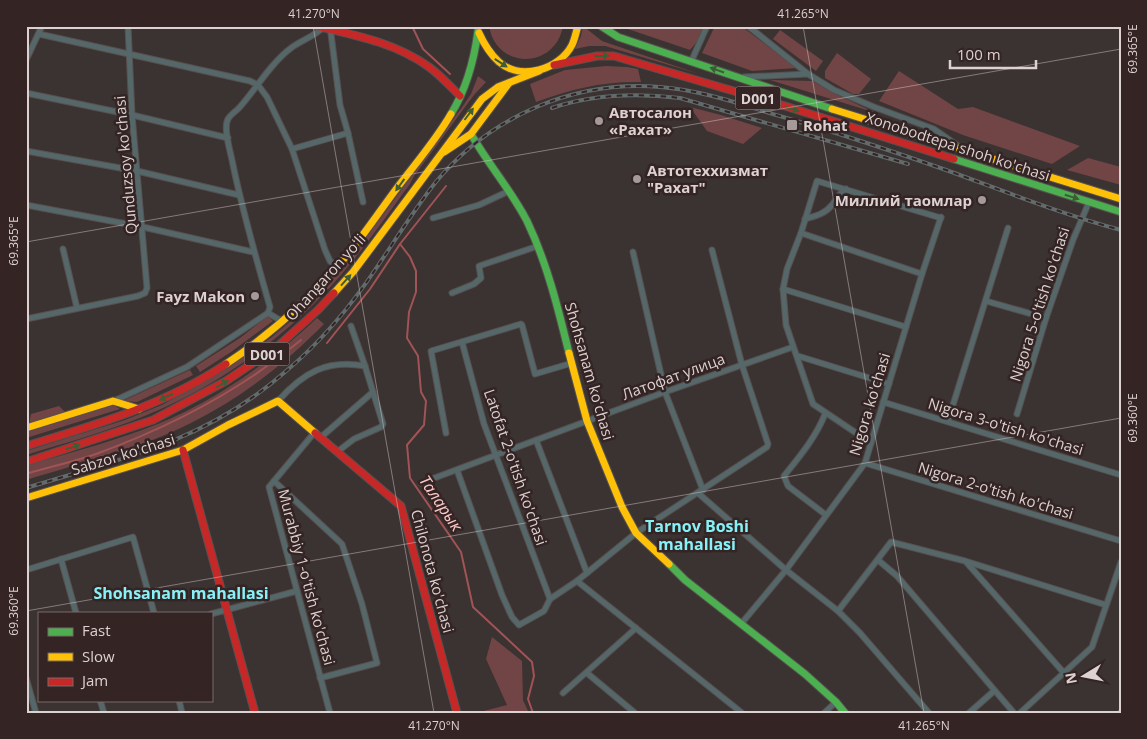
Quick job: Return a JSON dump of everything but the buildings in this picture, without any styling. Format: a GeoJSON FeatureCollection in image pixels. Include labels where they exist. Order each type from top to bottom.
{"type":"FeatureCollection","features":[{"type":"Feature","properties":{"kind":"main road","name":"D001"},"geometry":{"type":"LineString","coordinates":[[478,29],[487,51],[504,66],[524,72],[539,71],[554,65],[560,60],[570,49],[577,35],[578,26]]}},
{"type":"Feature","properties":{"kind":"main road","name":"Xonobodtepa shoh ko'chasi"},"geometry":{"type":"LineString","coordinates":[[601,26],[618,37],[850,115],[1121,199]]}},
{"type":"Feature","properties":{"kind":"main road"},"geometry":{"type":"LineString","coordinates":[[324,27],[370,40],[412,56],[431,69],[460,96]]}},
{"type":"Feature","properties":{"kind":"main road","name":"Ohangaron yoʻli"},"geometry":{"type":"LineString","coordinates":[[26,446],[107,421],[140,409],[182,390],[216,371],[259,342],[307,300],[338,267],[440,131],[469,76],[478,29]]}},
{"type":"Feature","properties":{"kind":"main road","name":"Xonobodtepa shoh ko'chasi"},"geometry":{"type":"LineString","coordinates":[[554,65],[598,56],[614,56],[793,109],[1121,212]]}},
{"type":"Feature","properties":{"kind":"main road","name":"Ohangaron yoʻli"},"geometry":{"type":"LineString","coordinates":[[26,462],[153,420],[226,381],[269,352],[310,318],[353,272],[482,99],[494,89],[539,71]]}},
{"type":"Feature","properties":{"kind":"main road"},"geometry":{"type":"LineString","coordinates":[[441,154],[472,134],[509,82]]}},
{"type":"Feature","properties":{"kind":"main road","name":"Shohsanam ko'chasi"},"geometry":{"type":"LineString","coordinates":[[472,134],[483,155],[509,190],[538,246],[549,276],[587,421],[616,493],[636,534],[685,580],[805,674],[836,702],[845,713]]}},
{"type":"Feature","properties":{"kind":"main road"},"geometry":{"type":"LineString","coordinates":[[959,162],[963,150]]}},
{"type":"Feature","properties":{"kind":"main road"},"geometry":{"type":"LineString","coordinates":[[26,428],[113,401],[140,409]]}},
{"type":"Feature","properties":{"kind":"main road","name":"Chilonota ko'chasi"},"geometry":{"type":"LineString","coordinates":[[278,402],[401,506],[457,713]]}},
{"type":"Feature","properties":{"kind":"main road","name":"Sabzor ko'chasi"},"geometry":{"type":"LineString","coordinates":[[26,498],[183,450],[228,425],[278,402]]}},
{"type":"Feature","properties":{"kind":"main road"},"geometry":{"type":"LineString","coordinates":[[183,450],[255,713]]}},
{"type":"Feature","properties":{"kind":"street"},"geometry":{"type":"LineString","coordinates":[[26,60],[42,26]]}},
{"type":"Feature","properties":{"kind":"street","name":"Qunduzsoy ko'chasi"},"geometry":{"type":"LineString","coordinates":[[77,308],[138,296],[145,293],[148,288],[132,115],[128,26]]}},
{"type":"Feature","properties":{"kind":"street"},"geometry":{"type":"LineString","coordinates":[[691,62],[707,26]]}},
{"type":"Feature","properties":{"kind":"street"},"geometry":{"type":"LineString","coordinates":[[748,26],[808,74],[834,90],[934,129],[963,150]]}},
{"type":"Feature","properties":{"kind":"street"},"geometry":{"type":"LineString","coordinates":[[113,401],[188,367],[268,313],[269,305],[239,195],[226,127],[228,118],[285,52],[303,39],[319,32],[324,27]]}},
{"type":"Feature","properties":{"kind":"street"},"geometry":{"type":"LineString","coordinates":[[324,27],[363,202]]}},
{"type":"Feature","properties":{"kind":"street"},"geometry":{"type":"LineString","coordinates":[[39,34],[241,79],[258,85],[267,97],[292,148],[325,250],[330,261],[338,267]]}},
{"type":"Feature","properties":{"kind":"street"},"geometry":{"type":"LineString","coordinates":[[737,77],[808,74]]}},
{"type":"Feature","properties":{"kind":"street"},"geometry":{"type":"LineString","coordinates":[[26,93],[132,115],[228,138]]}},
{"type":"Feature","properties":{"kind":"street"},"geometry":{"type":"LineString","coordinates":[[292,148],[348,133]]}},
{"type":"Feature","properties":{"kind":"street"},"geometry":{"type":"LineString","coordinates":[[26,152],[137,171],[239,195]]}},
{"type":"Feature","properties":{"kind":"street"},"geometry":{"type":"LineString","coordinates":[[846,189],[817,181],[801,233],[787,269],[783,289],[785,322],[813,404],[825,414],[871,443]]}},
{"type":"Feature","properties":{"kind":"street"},"geometry":{"type":"LineString","coordinates":[[805,219],[825,212],[832,205],[836,197],[846,189]]}},
{"type":"Feature","properties":{"kind":"street","name":"Nigora ko'chasi"},"geometry":{"type":"LineString","coordinates":[[741,624],[786,570],[865,463],[922,274],[941,218],[846,189]]}},
{"type":"Feature","properties":{"kind":"street"},"geometry":{"type":"LineString","coordinates":[[433,218],[479,205],[509,190]]}},
{"type":"Feature","properties":{"kind":"street","name":"Nigora 5-o'tish ko'chasi"},"geometry":{"type":"LineString","coordinates":[[1017,414],[1072,240],[1089,202]]}},
{"type":"Feature","properties":{"kind":"street"},"geometry":{"type":"LineString","coordinates":[[26,205],[143,227],[253,252]]}},
{"type":"Feature","properties":{"kind":"street"},"geometry":{"type":"LineString","coordinates":[[948,421],[1008,228]]}},
{"type":"Feature","properties":{"kind":"street"},"geometry":{"type":"LineString","coordinates":[[801,233],[922,274]]}},
{"type":"Feature","properties":{"kind":"street"},"geometry":{"type":"LineString","coordinates":[[452,293],[474,284],[480,278],[479,266],[538,246]]}},
{"type":"Feature","properties":{"kind":"street"},"geometry":{"type":"LineString","coordinates":[[26,319],[77,308],[63,249]]}},
{"type":"Feature","properties":{"kind":"street"},"geometry":{"type":"LineString","coordinates":[[457,470],[502,594],[512,617],[519,625],[544,611],[550,599],[578,581],[636,534],[768,446],[742,365],[712,250]]}},
{"type":"Feature","properties":{"kind":"street"},"geometry":{"type":"LineString","coordinates":[[633,252],[665,392],[701,491],[786,570],[838,611],[860,633],[929,713]]}},
{"type":"Feature","properties":{"kind":"street"},"geometry":{"type":"LineString","coordinates":[[783,289],[906,327]]}},
{"type":"Feature","properties":{"kind":"street"},"geometry":{"type":"LineString","coordinates":[[986,301],[1046,318]]}},
{"type":"Feature","properties":{"kind":"street"},"geometry":{"type":"LineString","coordinates":[[268,313],[283,322]]}},
{"type":"Feature","properties":{"kind":"street"},"geometry":{"type":"LineString","coordinates":[[446,433],[430,353],[432,350],[521,324],[535,374],[572,363]]}},
{"type":"Feature","properties":{"kind":"street"},"geometry":{"type":"LineString","coordinates":[[337,452],[354,439],[381,427],[383,424],[351,326]]}},
{"type":"Feature","properties":{"kind":"street","name":"Latofat 2-o'tish ko'chasi"},"geometry":{"type":"LineString","coordinates":[[462,342],[484,424],[550,599]]}},
{"type":"Feature","properties":{"kind":"street","name":"Латофат улица"},"geometry":{"type":"LineString","coordinates":[[421,483],[665,392],[793,347]]}},
{"type":"Feature","properties":{"kind":"street"},"geometry":{"type":"LineString","coordinates":[[798,356],[889,384]]}},
{"type":"Feature","properties":{"kind":"street"},"geometry":{"type":"LineString","coordinates":[[278,402],[292,386],[324,366],[338,364],[365,366]]}},
{"type":"Feature","properties":{"kind":"street","name":"Murabbiy 1-o'tish ko'chasi"},"geometry":{"type":"LineString","coordinates":[[330,713],[269,487],[317,435],[373,392]]}},
{"type":"Feature","properties":{"kind":"street","name":"Nigora 3-o'tish ko'chasi"},"geometry":{"type":"LineString","coordinates":[[883,402],[1121,475]]}},
{"type":"Feature","properties":{"kind":"street"},"geometry":{"type":"LineString","coordinates":[[825,414],[808,445],[784,476],[788,486],[826,515]]}},
{"type":"Feature","properties":{"kind":"street"},"geometry":{"type":"LineString","coordinates":[[536,440],[587,573]]}},
{"type":"Feature","properties":{"kind":"street","name":"Nigora 2-o'tish ko'chasi"},"geometry":{"type":"LineString","coordinates":[[865,463],[1121,541]]}},
{"type":"Feature","properties":{"kind":"street"},"geometry":{"type":"LineString","coordinates":[[274,481],[342,544],[362,604],[377,663],[320,678]]}},
{"type":"Feature","properties":{"kind":"street"},"geometry":{"type":"LineString","coordinates":[[26,570],[133,538],[154,612]]}},
{"type":"Feature","properties":{"kind":"street"},"geometry":{"type":"LineString","coordinates":[[838,611],[891,542],[965,561],[1106,604]]}},
{"type":"Feature","properties":{"kind":"street"},"geometry":{"type":"LineString","coordinates":[[61,559],[76,612]]}},
{"type":"Feature","properties":{"kind":"street"},"geometry":{"type":"LineString","coordinates":[[878,560],[897,576],[1014,713]]}},
{"type":"Feature","properties":{"kind":"street"},"geometry":{"type":"LineString","coordinates":[[965,561],[1064,672]]}},
{"type":"Feature","properties":{"kind":"street"},"geometry":{"type":"LineString","coordinates":[[1020,713],[1092,647],[1121,562]]}},
{"type":"Feature","properties":{"kind":"street"},"geometry":{"type":"LineString","coordinates":[[578,581],[742,713]]}},
{"type":"Feature","properties":{"kind":"street"},"geometry":{"type":"LineString","coordinates":[[212,614],[297,591]]}},
{"type":"Feature","properties":{"kind":"street"},"geometry":{"type":"LineString","coordinates":[[563,693],[636,628]]}},
{"type":"Feature","properties":{"kind":"street"},"geometry":{"type":"LineString","coordinates":[[587,673],[635,713]]}},
{"type":"Feature","properties":{"kind":"street"},"geometry":{"type":"LineString","coordinates":[[26,678],[36,713]]}},
{"type":"Feature","properties":{"kind":"street"},"geometry":{"type":"LineString","coordinates":[[969,713],[994,691]]}},
{"type":"Feature","properties":{"kind":"street"},"geometry":{"type":"LineString","coordinates":[[824,713],[836,702]]}},
{"type":"Feature","properties":{"kind":"shaded area"},"geometry":{"type":"Polygon","coordinates":[[[489,26],[563,26],[558,40],[549,51],[538,57],[526,59],[513,57],[502,51],[494,40],[489,26]]]}},
{"type":"Feature","properties":{"kind":"shaded area"},"geometry":{"type":"Polygon","coordinates":[[[583,26],[602,41],[699,74],[605,46],[589,46],[575,49],[583,26]]]}},
{"type":"Feature","properties":{"kind":"shaded area"},"geometry":{"type":"Polygon","coordinates":[[[619,26],[704,26],[699,39],[690,50],[619,26]]]}},
{"type":"Feature","properties":{"kind":"shaded area"},"geometry":{"type":"Polygon","coordinates":[[[715,26],[741,26],[797,68],[752,71],[702,53],[715,26]]]}},
{"type":"Feature","properties":{"kind":"shaded area"},"geometry":{"type":"Polygon","coordinates":[[[780,30],[823,61],[816,71],[773,39],[780,30]]]}},
{"type":"Feature","properties":{"kind":"shaded area"},"geometry":{"type":"Polygon","coordinates":[[[837,53],[871,79],[859,94],[853,94],[825,78],[825,71],[837,53]]]}},
{"type":"Feature","properties":{"kind":"shaded area"},"geometry":{"type":"Polygon","coordinates":[[[606,66],[638,69],[641,82],[614,83],[588,87],[536,102],[530,84],[565,70],[606,66]]]}},
{"type":"Feature","properties":{"kind":"shaded area"},"geometry":{"type":"Polygon","coordinates":[[[899,71],[958,109],[973,107],[1080,146],[1052,164],[963,135],[879,101],[899,71]]]}},
{"type":"Feature","properties":{"kind":"shaded area"},"geometry":{"type":"Polygon","coordinates":[[[478,76],[486,82],[474,95],[414,176],[377,230],[341,275],[298,319],[275,339],[224,375],[170,405],[114,428],[26,455],[26,451],[125,420],[162,405],[232,365],[272,337],[292,320],[338,272],[363,242],[460,110],[471,94],[478,76]]]}},
{"type":"Feature","properties":{"kind":"shaded area"},"geometry":{"type":"Polygon","coordinates":[[[770,80],[813,81],[833,93],[876,113],[770,80]]]}},
{"type":"Feature","properties":{"kind":"shaded area"},"geometry":{"type":"Polygon","coordinates":[[[690,107],[762,128],[743,144],[707,131],[690,107]]]}},
{"type":"Feature","properties":{"kind":"shaded area"},"geometry":{"type":"Polygon","coordinates":[[[1088,158],[1121,167],[1121,185],[1067,170],[1088,158]]]}},
{"type":"Feature","properties":{"kind":"shaded area"},"geometry":{"type":"Polygon","coordinates":[[[268,316],[273,321],[200,372],[196,366],[240,338],[268,316]]]}},
{"type":"Feature","properties":{"kind":"shaded area"},"geometry":{"type":"Polygon","coordinates":[[[317,318],[324,324],[309,339],[262,379],[227,403],[191,423],[151,440],[26,480],[26,466],[142,430],[166,421],[213,397],[257,368],[317,318]]]}},
{"type":"Feature","properties":{"kind":"shaded area"},"geometry":{"type":"Polygon","coordinates":[[[190,370],[193,375],[137,402],[123,401],[190,370]]]}},
{"type":"Feature","properties":{"kind":"shaded area"},"geometry":{"type":"Polygon","coordinates":[[[113,405],[120,409],[26,438],[26,432],[113,405]]]}},
{"type":"Feature","properties":{"kind":"shaded area"},"geometry":{"type":"Polygon","coordinates":[[[59,406],[65,412],[29,423],[31,414],[59,406]]]}},
{"type":"Feature","properties":{"kind":"shaded area"},"geometry":{"type":"Polygon","coordinates":[[[492,637],[522,661],[523,700],[529,713],[476,713],[507,705],[486,659],[492,637]]]}},
{"type":"Feature","properties":{"kind":"waterway","name":"Таларык"},"geometry":{"type":"LineString","coordinates":[[412,26],[423,49],[450,74]]}},
{"type":"Feature","properties":{"kind":"waterway","name":"Таларык"},"geometry":{"type":"LineString","coordinates":[[446,186],[400,244],[410,257],[416,271],[416,292],[409,312],[407,338],[418,356],[421,392],[426,401],[424,425],[407,445],[410,478],[461,552],[473,607],[532,662],[534,676],[528,699],[533,713]]}},
{"type":"Feature","properties":{"kind":"waterway"},"geometry":{"type":"LineString","coordinates":[[327,343],[370,289],[400,244]]}},
{"type":"Feature","properties":{"kind":"waterway"},"geometry":{"type":"LineString","coordinates":[[26,474],[96,454],[177,420],[254,376],[301,340]]}},
{"type":"Feature","properties":{"kind":"railway"},"geometry":{"type":"LineString","coordinates":[[26,488],[118,460],[172,441],[217,419],[259,393],[298,360],[335,323],[367,281],[427,193],[457,159],[481,139],[508,121],[536,107],[566,97],[596,90],[628,86],[660,87],[691,91],[738,103],[865,142],[1055,210],[1121,230]]}},
{"type":"Feature","properties":{"kind":"railway"},"geometry":{"type":"LineString","coordinates":[[552,108],[599,97],[648,95],[680,98],[908,164]]}},
{"type":"Feature","properties":{"kind":"traffic: fast"},"geometry":{"type":"LineString","coordinates":[[601,26],[618,37],[832,109]]}},
{"type":"Feature","properties":{"kind":"traffic: fast"},"geometry":{"type":"LineString","coordinates":[[451,114],[469,74],[478,31]]}},
{"type":"Feature","properties":{"kind":"traffic: fast"},"geometry":{"type":"LineString","coordinates":[[471,134],[527,221],[546,269],[569,353]]}},
{"type":"Feature","properties":{"kind":"traffic: fast"},"geometry":{"type":"LineString","coordinates":[[954,159],[1121,212]]}},
{"type":"Feature","properties":{"kind":"traffic: fast"},"geometry":{"type":"LineString","coordinates":[[669,564],[685,580],[805,674],[836,702],[845,713]]}},
{"type":"Feature","properties":{"kind":"traffic: slow"},"geometry":{"type":"LineString","coordinates":[[479,33],[487,48],[499,62],[508,68],[528,72],[549,66],[566,54],[572,45],[578,26]]}},
{"type":"Feature","properties":{"kind":"traffic: slow"},"geometry":{"type":"LineString","coordinates":[[334,293],[353,272],[482,99],[498,87],[539,71]]}},
{"type":"Feature","properties":{"kind":"traffic: slow"},"geometry":{"type":"LineString","coordinates":[[444,152],[471,134],[509,83]]}},
{"type":"Feature","properties":{"kind":"traffic: slow"},"geometry":{"type":"LineString","coordinates":[[832,109],[1121,199]]}},
{"type":"Feature","properties":{"kind":"traffic: slow"},"geometry":{"type":"LineString","coordinates":[[226,364],[261,339],[294,311],[338,266],[451,114]]}},
{"type":"Feature","properties":{"kind":"traffic: slow"},"geometry":{"type":"LineString","coordinates":[[569,353],[587,421],[622,507],[636,533],[669,564]]}},
{"type":"Feature","properties":{"kind":"traffic: slow"},"geometry":{"type":"LineString","coordinates":[[26,428],[113,401],[139,409]]}},
{"type":"Feature","properties":{"kind":"traffic: slow"},"geometry":{"type":"LineString","coordinates":[[26,498],[183,450],[228,425],[278,401],[315,433]]}},
{"type":"Feature","properties":{"kind":"traffic: jam"},"geometry":{"type":"LineString","coordinates":[[316,26],[375,41],[403,52],[433,70],[460,96]]}},
{"type":"Feature","properties":{"kind":"traffic: jam"},"geometry":{"type":"LineString","coordinates":[[554,65],[597,56],[614,56],[785,106],[954,159]]}},
{"type":"Feature","properties":{"kind":"traffic: jam"},"geometry":{"type":"LineString","coordinates":[[26,462],[153,420],[226,381],[278,346],[334,293]]}},
{"type":"Feature","properties":{"kind":"traffic: jam"},"geometry":{"type":"LineString","coordinates":[[26,446],[104,422],[154,402],[179,391],[226,364]]}},
{"type":"Feature","properties":{"kind":"traffic: jam"},"geometry":{"type":"LineString","coordinates":[[315,433],[401,506],[457,713]]}},
{"type":"Feature","properties":{"kind":"traffic: jam"},"geometry":{"type":"LineString","coordinates":[[183,450],[255,713]]}},
{"type":"Feature","properties":{"kind":"place","name":"Автосалон «Рахат»"},"geometry":{"type":"Point","coordinates":[599,121]}},
{"type":"Feature","properties":{"kind":"place","name":"Rohat"},"geometry":{"type":"Point","coordinates":[792,125]}},
{"type":"Feature","properties":{"kind":"place","name":"Автотеххизмат \"Рахат\""},"geometry":{"type":"Point","coordinates":[637,179]}},
{"type":"Feature","properties":{"kind":"place","name":"Миллий таомлар"},"geometry":{"type":"Point","coordinates":[982,200]}},
{"type":"Feature","properties":{"kind":"place","name":"Fayz Makon"},"geometry":{"type":"Point","coordinates":[255,296]}},
{"type":"Feature","properties":{"kind":"district","name":"Tarnov Boshi mahallasi"},"geometry":{"type":"Point","coordinates":[697,535]}},
{"type":"Feature","properties":{"kind":"district","name":"Shohsanam mahallasi"},"geometry":{"type":"Point","coordinates":[181,593]}}]}
